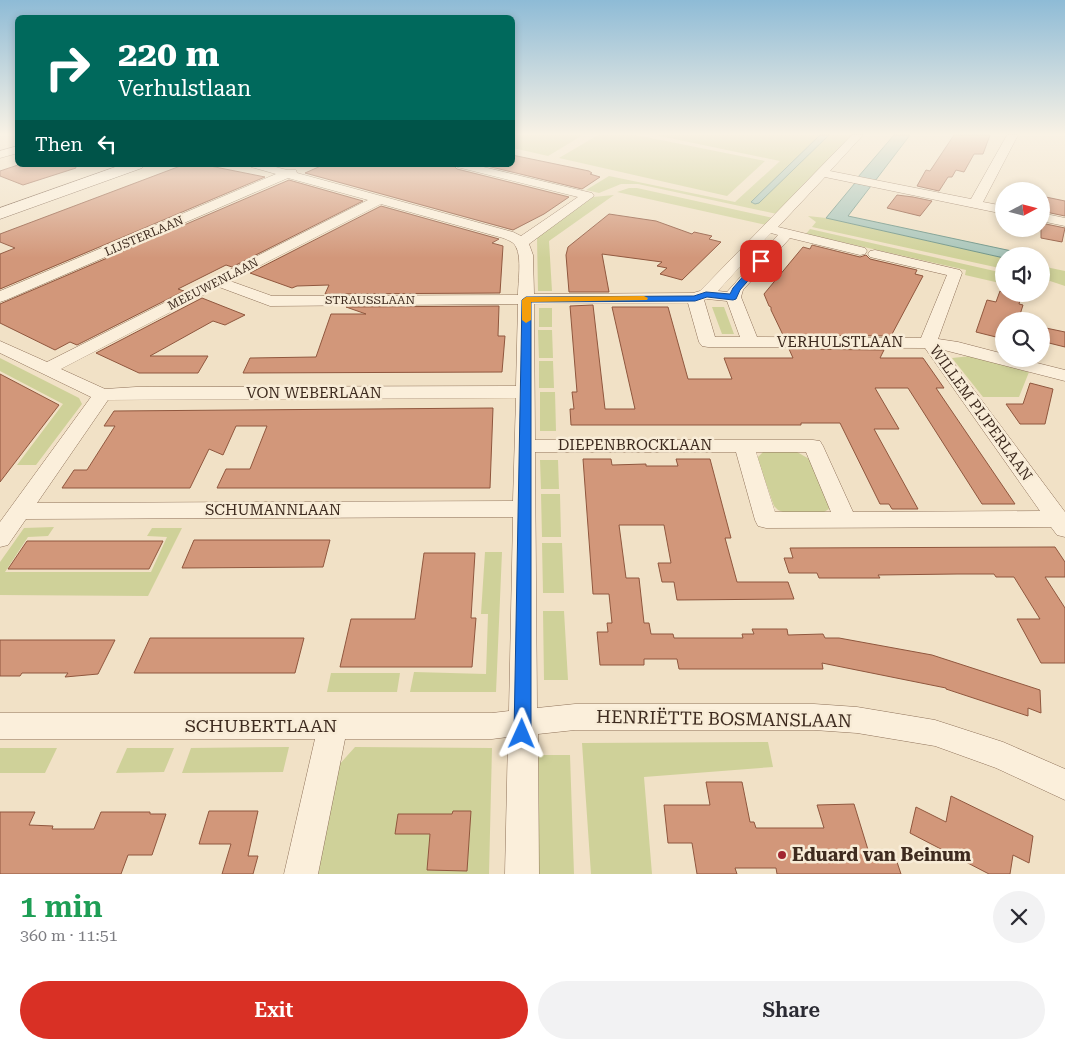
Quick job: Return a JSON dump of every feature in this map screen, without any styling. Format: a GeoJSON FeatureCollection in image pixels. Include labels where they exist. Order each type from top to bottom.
{"type":"FeatureCollection","features":[{"type":"Feature","properties":{"kind":"main road"},"geometry":{"type":"LineString","coordinates":[[0,214],[106,176]]}},
{"type":"Feature","properties":{"kind":"street","name":"LIJSTERLAAN"},"geometry":{"type":"LineString","coordinates":[[0,298],[284,176]]}},
{"type":"Feature","properties":{"kind":"street"},"geometry":{"type":"LineString","coordinates":[[294,176],[508,235],[522,242],[526,250],[522,874]]}},
{"type":"Feature","properties":{"kind":"street"},"geometry":{"type":"LineString","coordinates":[[505,176],[588,196],[522,242]]}},
{"type":"Feature","properties":{"kind":"street"},"geometry":{"type":"LineString","coordinates":[[700,296],[820,176]]}},
{"type":"Feature","properties":{"kind":"street"},"geometry":{"type":"LineString","coordinates":[[837,176],[995,208]]}},
{"type":"Feature","properties":{"kind":"street"},"geometry":{"type":"LineString","coordinates":[[975,204],[991,176]]}},
{"type":"Feature","properties":{"kind":"street","name":"MEEUWENLAAN"},"geometry":{"type":"LineString","coordinates":[[47,369],[380,200]]}},
{"type":"Feature","properties":{"kind":"street"},"geometry":{"type":"LineString","coordinates":[[1050,219],[1065,222]]}},
{"type":"Feature","properties":{"kind":"street"},"geometry":{"type":"LineString","coordinates":[[770,228],[860,251]]}},
{"type":"Feature","properties":{"kind":"street"},"geometry":{"type":"LineString","coordinates":[[750,342],[733,297],[736,289],[786,233]]}},
{"type":"Feature","properties":{"kind":"street","name":"WILLEM PIJPERLAAN"},"geometry":{"type":"LineString","coordinates":[[875,254],[955,272],[929,337],[930,343],[1063,523]]}},
{"type":"Feature","properties":{"kind":"street","name":"STRAUSSLAAN"},"geometry":{"type":"LineString","coordinates":[[218,282],[270,301],[526,300]]}},
{"type":"Feature","properties":{"kind":"street","name":"VERHULSTLAAN"},"geometry":{"type":"LineString","coordinates":[[700,296],[708,342],[930,343],[958,346],[1065,376]]}},
{"type":"Feature","properties":{"kind":"street"},"geometry":{"type":"LineString","coordinates":[[526,300],[733,297]]}},
{"type":"Feature","properties":{"kind":"street"},"geometry":{"type":"LineString","coordinates":[[0,346],[102,395],[0,539]]}},
{"type":"Feature","properties":{"kind":"street","name":"VON WEBERLAAN"},"geometry":{"type":"LineString","coordinates":[[102,395],[146,393],[526,392]]}},
{"type":"Feature","properties":{"kind":"street","name":"DIEPENBROCKLAAN"},"geometry":{"type":"LineString","coordinates":[[526,446],[813,446],[846,520]]}},
{"type":"Feature","properties":{"kind":"street"},"geometry":{"type":"LineString","coordinates":[[744,446],[766,520],[1063,523]]}},
{"type":"Feature","properties":{"kind":"street","name":"SCHUMANNLAAN"},"geometry":{"type":"LineString","coordinates":[[20,511],[525,509]]}},
{"type":"Feature","properties":{"kind":"street","name":"HENRIËTTE BOSMANSLAAN"},"geometry":{"type":"LineString","coordinates":[[523,723],[575,717],[814,717],[857,720],[935,733],[1003,756],[1065,784]]}},
{"type":"Feature","properties":{"kind":"street","name":"SCHUBERTLAAN"},"geometry":{"type":"LineString","coordinates":[[0,726],[492,726],[523,723]]}},
{"type":"Feature","properties":{"kind":"street"},"geometry":{"type":"LineString","coordinates":[[301,874],[333,726]]}},
{"type":"Feature","properties":{"kind":"green space"},"geometry":{"type":"Polygon","coordinates":[[[609,176],[735,202],[764,176],[778,176],[751,202],[759,203],[787,176],[813,176],[777,214],[638,184],[621,184],[599,193],[586,190],[609,176]]]}},
{"type":"Feature","properties":{"kind":"green space"},"geometry":{"type":"Polygon","coordinates":[[[638,176],[749,176],[727,196],[638,176]]]}},
{"type":"Feature","properties":{"kind":"green space"},"geometry":{"type":"Polygon","coordinates":[[[629,188],[637,188],[773,218],[766,225],[617,192],[629,188]]]}},
{"type":"Feature","properties":{"kind":"green space"},"geometry":{"type":"Polygon","coordinates":[[[614,195],[549,241],[552,291],[538,291],[537,237],[593,197],[614,195]]]}},
{"type":"Feature","properties":{"kind":"green space"},"geometry":{"type":"Polygon","coordinates":[[[808,216],[826,218],[995,256],[995,267],[812,227],[816,222],[808,216]]]}},
{"type":"Feature","properties":{"kind":"green space"},"geometry":{"type":"Polygon","coordinates":[[[810,229],[995,271],[995,282],[965,275],[966,270],[806,234],[810,229]]]}},
{"type":"Feature","properties":{"kind":"green space"},"geometry":{"type":"Polygon","coordinates":[[[1050,268],[1065,271],[1065,286],[1050,281],[1050,268]]]}},
{"type":"Feature","properties":{"kind":"green space"},"geometry":{"type":"Polygon","coordinates":[[[712,307],[724,307],[734,334],[722,334],[712,307]]]}},
{"type":"Feature","properties":{"kind":"green space"},"geometry":{"type":"Polygon","coordinates":[[[539,308],[552,308],[552,327],[539,327],[539,308]]]}},
{"type":"Feature","properties":{"kind":"green space"},"geometry":{"type":"Polygon","coordinates":[[[538,330],[552,330],[553,358],[539,358],[538,330]]]}},
{"type":"Feature","properties":{"kind":"green space"},"geometry":{"type":"Polygon","coordinates":[[[971,356],[995,363],[995,367],[1011,367],[1029,372],[1019,397],[983,397],[952,358],[971,356]]]}},
{"type":"Feature","properties":{"kind":"green space"},"geometry":{"type":"Polygon","coordinates":[[[0,358],[79,398],[82,404],[36,465],[17,465],[63,404],[0,371],[0,358]]]}},
{"type":"Feature","properties":{"kind":"green space"},"geometry":{"type":"Polygon","coordinates":[[[539,361],[553,361],[554,388],[539,388],[539,361]]]}},
{"type":"Feature","properties":{"kind":"green space"},"geometry":{"type":"Polygon","coordinates":[[[540,392],[555,392],[556,431],[540,431],[540,392]]]}},
{"type":"Feature","properties":{"kind":"green space"},"geometry":{"type":"Polygon","coordinates":[[[763,452],[797,452],[811,460],[830,505],[829,509],[824,512],[783,512],[778,510],[774,506],[757,458],[763,452]]]}},
{"type":"Feature","properties":{"kind":"green space"},"geometry":{"type":"Polygon","coordinates":[[[540,460],[558,460],[559,489],[541,489],[540,460]]]}},
{"type":"Feature","properties":{"kind":"green space"},"geometry":{"type":"Polygon","coordinates":[[[541,494],[560,494],[561,537],[542,537],[541,494]]]}},
{"type":"Feature","properties":{"kind":"green space"},"geometry":{"type":"Polygon","coordinates":[[[54,527],[48,536],[28,537],[5,572],[151,572],[167,537],[147,536],[152,528],[182,528],[148,596],[0,595],[0,562],[24,528],[54,527]]]}},
{"type":"Feature","properties":{"kind":"green space"},"geometry":{"type":"Polygon","coordinates":[[[542,543],[562,543],[564,593],[543,593],[542,543]]]}},
{"type":"Feature","properties":{"kind":"green space"},"geometry":{"type":"Polygon","coordinates":[[[485,552],[502,552],[496,692],[410,692],[414,672],[486,674],[488,614],[481,614],[485,552]]]}},
{"type":"Feature","properties":{"kind":"green space"},"geometry":{"type":"Polygon","coordinates":[[[543,611],[564,611],[568,680],[544,680],[543,611]]]}},
{"type":"Feature","properties":{"kind":"green space"},"geometry":{"type":"Polygon","coordinates":[[[331,673],[400,673],[397,692],[327,692],[331,673]]]}},
{"type":"Feature","properties":{"kind":"green space"},"geometry":{"type":"Polygon","coordinates":[[[768,742],[773,767],[644,777],[652,874],[591,874],[582,743],[768,742]]]}},
{"type":"Feature","properties":{"kind":"green space"},"geometry":{"type":"Polygon","coordinates":[[[289,747],[283,772],[182,773],[191,748],[289,747]]]}},
{"type":"Feature","properties":{"kind":"green space"},"geometry":{"type":"Polygon","coordinates":[[[355,747],[492,748],[489,874],[317,874],[338,766],[355,747]]]}},
{"type":"Feature","properties":{"kind":"green space"},"geometry":{"type":"Polygon","coordinates":[[[0,748],[57,748],[45,773],[0,773],[0,748]]]}},
{"type":"Feature","properties":{"kind":"green space"},"geometry":{"type":"Polygon","coordinates":[[[127,748],[174,748],[164,772],[116,773],[127,748]]]}},
{"type":"Feature","properties":{"kind":"green space"},"geometry":{"type":"Polygon","coordinates":[[[535,755],[570,755],[574,874],[535,874],[535,755]]]}},
{"type":"Feature","properties":{"kind":"shaded area"},"geometry":{"type":"Polygon","coordinates":[[[778,176],[787,176],[759,203],[751,202],[778,176]]]}},
{"type":"Feature","properties":{"kind":"shaded area"},"geometry":{"type":"Polygon","coordinates":[[[859,176],[879,176],[875,181],[858,177],[859,176]]]}},
{"type":"Feature","properties":{"kind":"shaded area"},"geometry":{"type":"Polygon","coordinates":[[[855,183],[871,186],[848,216],[995,247],[995,256],[826,218],[855,183]]]}},
{"type":"Feature","properties":{"kind":"building"},"geometry":{"type":"Polygon","coordinates":[[[0,176],[52,176],[23,185],[0,176]]]}},
{"type":"Feature","properties":{"kind":"building"},"geometry":{"type":"Polygon","coordinates":[[[154,176],[265,177],[0,289],[0,254],[15,248],[0,242],[0,234],[154,176]]]}},
{"type":"Feature","properties":{"kind":"building"},"geometry":{"type":"Polygon","coordinates":[[[315,176],[484,176],[569,197],[544,214],[513,230],[315,176]]]}},
{"type":"Feature","properties":{"kind":"building"},"geometry":{"type":"Polygon","coordinates":[[[527,176],[600,177],[582,189],[527,176]]]}},
{"type":"Feature","properties":{"kind":"building"},"geometry":{"type":"Polygon","coordinates":[[[923,176],[953,176],[948,177],[939,191],[917,186],[923,176]]]}},
{"type":"Feature","properties":{"kind":"building"},"geometry":{"type":"Polygon","coordinates":[[[289,180],[363,201],[232,267],[226,265],[178,289],[184,291],[77,345],[70,342],[55,350],[0,323],[0,304],[289,180]]]}},
{"type":"Feature","properties":{"kind":"building"},"geometry":{"type":"Polygon","coordinates":[[[897,195],[932,201],[920,216],[887,208],[897,195]]]}},
{"type":"Feature","properties":{"kind":"building"},"geometry":{"type":"Polygon","coordinates":[[[1050,198],[1065,201],[1065,216],[1050,213],[1050,198]]]}},
{"type":"Feature","properties":{"kind":"building"},"geometry":{"type":"Polygon","coordinates":[[[381,206],[499,239],[492,243],[503,246],[500,293],[325,294],[329,285],[297,286],[292,288],[250,273],[381,206]]]}},
{"type":"Feature","properties":{"kind":"building"},"geometry":{"type":"Polygon","coordinates":[[[609,214],[656,221],[692,234],[694,232],[712,236],[709,239],[721,242],[682,280],[660,274],[667,268],[657,266],[662,262],[602,254],[609,292],[569,292],[566,255],[568,247],[609,214]]]}},
{"type":"Feature","properties":{"kind":"building"},"geometry":{"type":"Polygon","coordinates":[[[1050,225],[1065,228],[1062,242],[1041,238],[1050,238],[1050,225]]]}},
{"type":"Feature","properties":{"kind":"building"},"geometry":{"type":"Polygon","coordinates":[[[812,245],[860,257],[866,255],[870,259],[917,270],[915,274],[923,276],[891,336],[783,335],[764,294],[803,247],[810,249],[812,245]]]}},
{"type":"Feature","properties":{"kind":"building"},"geometry":{"type":"Polygon","coordinates":[[[202,298],[245,315],[225,325],[213,321],[150,356],[208,356],[198,373],[139,373],[96,353],[202,298]]]}},
{"type":"Feature","properties":{"kind":"building"},"geometry":{"type":"Polygon","coordinates":[[[987,300],[995,302],[1020,302],[1019,304],[1023,305],[1021,312],[995,312],[995,337],[976,332],[987,300]]]}},
{"type":"Feature","properties":{"kind":"building"},"geometry":{"type":"Polygon","coordinates":[[[593,305],[605,409],[635,409],[612,307],[668,307],[688,379],[732,379],[724,358],[793,358],[789,349],[884,350],[880,358],[923,358],[944,388],[936,388],[1015,504],[982,504],[908,388],[875,388],[899,429],[874,429],[918,509],[892,509],[889,504],[880,504],[840,423],[801,423],[801,425],[571,425],[570,409],[574,409],[572,392],[577,392],[570,306],[593,305]]]}},
{"type":"Feature","properties":{"kind":"building"},"geometry":{"type":"Polygon","coordinates":[[[499,306],[498,336],[505,336],[502,372],[243,373],[250,358],[316,357],[331,314],[366,314],[346,307],[499,306]]]}},
{"type":"Feature","properties":{"kind":"building"},"geometry":{"type":"Polygon","coordinates":[[[1050,329],[1065,332],[1065,347],[1050,343],[1050,329]]]}},
{"type":"Feature","properties":{"kind":"building"},"geometry":{"type":"Polygon","coordinates":[[[0,374],[59,405],[0,482],[0,374]]]}},
{"type":"Feature","properties":{"kind":"building"},"geometry":{"type":"Polygon","coordinates":[[[1030,383],[1053,389],[1045,424],[1020,424],[1006,404],[1023,404],[1030,383]]]}},
{"type":"Feature","properties":{"kind":"building"},"geometry":{"type":"Polygon","coordinates":[[[493,408],[490,488],[217,488],[226,469],[250,469],[267,426],[236,426],[223,455],[209,449],[190,488],[62,488],[74,470],[87,470],[115,426],[104,426],[114,411],[493,408]]]}},
{"type":"Feature","properties":{"kind":"building"},"geometry":{"type":"Polygon","coordinates":[[[583,459],[611,459],[612,465],[646,464],[646,466],[678,466],[676,459],[710,459],[731,538],[725,538],[737,582],[788,582],[794,599],[677,600],[674,582],[662,582],[658,563],[671,563],[664,525],[619,525],[626,578],[639,578],[644,623],[649,623],[651,634],[673,634],[674,638],[743,638],[742,634],[754,634],[752,629],[787,629],[788,635],[823,634],[825,638],[839,638],[932,655],[1040,690],[1041,713],[1028,708],[1028,716],[946,688],[822,663],[823,669],[679,669],[677,659],[644,659],[644,665],[600,665],[597,632],[608,632],[607,623],[612,623],[609,594],[593,594],[583,459]]]}},
{"type":"Feature","properties":{"kind":"building"},"geometry":{"type":"Polygon","coordinates":[[[194,540],[330,540],[323,567],[182,568],[194,540]]]}},
{"type":"Feature","properties":{"kind":"building"},"geometry":{"type":"Polygon","coordinates":[[[27,541],[163,541],[149,569],[8,569],[27,541]]]}},
{"type":"Feature","properties":{"kind":"building"},"geometry":{"type":"Polygon","coordinates":[[[1055,547],[1065,562],[1065,577],[1045,577],[1065,608],[1065,663],[1041,663],[1017,619],[1040,619],[1014,577],[996,577],[994,574],[957,574],[878,575],[880,578],[819,578],[817,573],[789,573],[784,558],[793,558],[790,548],[1055,547]]]}},
{"type":"Feature","properties":{"kind":"building"},"geometry":{"type":"Polygon","coordinates":[[[424,553],[475,553],[471,618],[476,618],[472,667],[340,667],[351,619],[415,619],[424,553]]]}},
{"type":"Feature","properties":{"kind":"building"},"geometry":{"type":"Polygon","coordinates":[[[150,638],[304,638],[295,673],[134,673],[150,638]]]}},
{"type":"Feature","properties":{"kind":"building"},"geometry":{"type":"Polygon","coordinates":[[[0,640],[115,640],[98,674],[65,677],[68,673],[22,673],[20,676],[0,676],[0,640]]]}},
{"type":"Feature","properties":{"kind":"building"},"geometry":{"type":"Polygon","coordinates":[[[706,782],[742,782],[750,822],[754,822],[756,828],[824,828],[817,805],[854,804],[869,853],[894,853],[901,874],[777,874],[776,868],[735,868],[737,874],[697,874],[692,843],[668,843],[664,805],[710,805],[706,782]]]}},
{"type":"Feature","properties":{"kind":"building"},"geometry":{"type":"Polygon","coordinates":[[[951,796],[1033,836],[1029,863],[1013,855],[1010,874],[989,874],[910,833],[916,807],[946,822],[951,796]]]}},
{"type":"Feature","properties":{"kind":"building"},"geometry":{"type":"Polygon","coordinates":[[[209,811],[258,811],[248,856],[258,856],[253,874],[222,874],[231,844],[199,844],[209,811]]]}},
{"type":"Feature","properties":{"kind":"building"},"geometry":{"type":"Polygon","coordinates":[[[453,811],[471,811],[467,871],[427,870],[430,834],[395,834],[398,814],[452,814],[453,811]]]}},
{"type":"Feature","properties":{"kind":"building"},"geometry":{"type":"Polygon","coordinates":[[[0,812],[35,812],[29,825],[53,826],[52,829],[94,829],[101,812],[150,812],[150,814],[166,814],[152,855],[128,855],[121,874],[0,874],[0,812]]]}},
{"type":"Feature","properties":{"kind":"slow traffic"},"geometry":{"type":"LineString","coordinates":[[526,320],[526,300],[553,298],[644,298]]}},
{"type":"Feature","properties":{"kind":"place","name":"Eduard van Beinum"},"geometry":{"type":"Point","coordinates":[782,855]}},
{"type":"Feature","properties":{"kind":"route"},"geometry":{"type":"LineString","coordinates":[[522,734],[526,300],[553,298],[695,298],[706,294],[733,297],[736,289],[761,261]]}}]}
